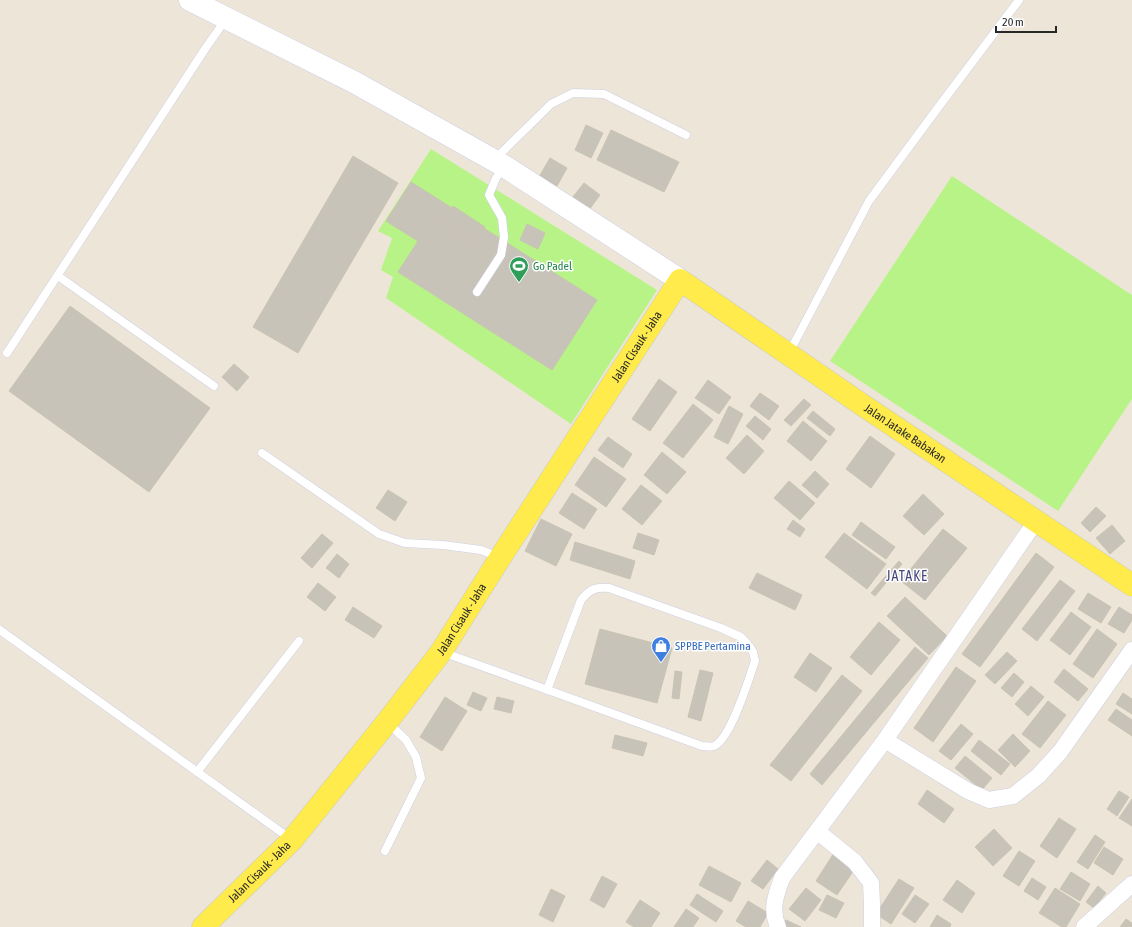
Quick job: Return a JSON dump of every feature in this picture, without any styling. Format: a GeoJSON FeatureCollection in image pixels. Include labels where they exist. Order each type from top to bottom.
{"type":"FeatureCollection","features":[{"type":"Feature","properties":{"kind":"main road"},"geometry":{"type":"LineString","coordinates":[[195,1],[354,82],[499,163],[680,280]]}},
{"type":"Feature","properties":{"kind":"main road","name":"Jalan Jatake Babakan"},"geometry":{"type":"LineString","coordinates":[[680,280],[864,406],[1132,585]]}},
{"type":"Feature","properties":{"kind":"main road","name":"Jalan Cisauk - Jaha"},"geometry":{"type":"LineString","coordinates":[[203,927],[292,840],[441,652],[680,280]]}},
{"type":"Feature","properties":{"kind":"street"},"geometry":{"type":"LineString","coordinates":[[778,927],[774,918],[774,900],[782,878],[885,740],[1036,521]]}},
{"type":"Feature","properties":{"kind":"street"},"geometry":{"type":"LineString","coordinates":[[885,740],[968,791],[989,800],[1013,796],[1038,776],[1060,752],[1132,650]]}},
{"type":"Feature","properties":{"kind":"street"},"geometry":{"type":"LineString","coordinates":[[817,831],[855,862],[871,884],[872,927]]}},
{"type":"Feature","properties":{"kind":"street"},"geometry":{"type":"LineString","coordinates":[[1084,927],[1132,884]]}},
{"type":"Feature","properties":{"kind":"lane"},"geometry":{"type":"LineString","coordinates":[[789,354],[869,201],[1019,0]]}},
{"type":"Feature","properties":{"kind":"lane"},"geometry":{"type":"LineString","coordinates":[[7,353],[226,18]]}},
{"type":"Feature","properties":{"kind":"lane"},"geometry":{"type":"LineString","coordinates":[[477,292],[500,255],[504,237],[502,218],[489,195],[496,178],[499,163],[551,104],[573,93],[604,94],[686,135]]}},
{"type":"Feature","properties":{"kind":"lane"},"geometry":{"type":"LineString","coordinates":[[58,276],[214,386]]}},
{"type":"Feature","properties":{"kind":"lane"},"geometry":{"type":"LineString","coordinates":[[262,453],[379,534],[405,543],[443,545],[481,550],[500,558]]}},
{"type":"Feature","properties":{"kind":"lane"},"geometry":{"type":"LineString","coordinates":[[441,652],[702,746],[714,746],[720,742],[732,724],[755,661],[753,652],[741,637],[721,628],[609,588],[599,587],[586,593],[581,600],[547,690]]}},
{"type":"Feature","properties":{"kind":"lane"},"geometry":{"type":"LineString","coordinates":[[0,630],[292,840]]}},
{"type":"Feature","properties":{"kind":"lane"},"geometry":{"type":"LineString","coordinates":[[197,772],[298,641]]}},
{"type":"Feature","properties":{"kind":"lane"},"geometry":{"type":"LineString","coordinates":[[385,851],[421,778],[416,757],[406,740],[387,722]]}},
{"type":"Feature","properties":{"kind":"green space","name":"Go Padel"},"geometry":{"type":"Polygon","coordinates":[[[431,149],[657,290],[571,424],[386,298],[393,277],[381,270],[392,238],[378,231],[431,149]]]}},
{"type":"Feature","properties":{"kind":"green space"},"geometry":{"type":"Polygon","coordinates":[[[952,176],[1132,295],[1132,399],[1058,511],[830,361],[952,176]]]}},
{"type":"Feature","properties":{"kind":"building"},"geometry":{"type":"Polygon","coordinates":[[[586,125],[603,133],[591,158],[575,150],[586,125]]]}},
{"type":"Feature","properties":{"kind":"building"},"geometry":{"type":"Polygon","coordinates":[[[611,130],[679,162],[664,192],[597,160],[611,130]]]}},
{"type":"Feature","properties":{"kind":"building"},"geometry":{"type":"Polygon","coordinates":[[[353,156],[398,183],[298,353],[253,327],[353,156]]]}},
{"type":"Feature","properties":{"kind":"building"},"geometry":{"type":"Polygon","coordinates":[[[550,158],[567,168],[557,186],[539,177],[550,158]]]}},
{"type":"Feature","properties":{"kind":"building"},"geometry":{"type":"Polygon","coordinates":[[[411,182],[597,300],[552,370],[398,272],[418,241],[386,221],[411,182]]]}},
{"type":"Feature","properties":{"kind":"building"},"geometry":{"type":"Polygon","coordinates":[[[584,183],[600,195],[589,210],[572,198],[584,183]]]}},
{"type":"Feature","properties":{"kind":"building"},"geometry":{"type":"Polygon","coordinates":[[[453,206],[485,227],[475,242],[443,221],[453,206]]]}},
{"type":"Feature","properties":{"kind":"building"},"geometry":{"type":"Polygon","coordinates":[[[527,224],[545,233],[538,249],[520,240],[527,224]]]}},
{"type":"Feature","properties":{"kind":"building"},"geometry":{"type":"Polygon","coordinates":[[[70,306],[210,408],[149,492],[9,391],[70,306]]]}},
{"type":"Feature","properties":{"kind":"building"},"geometry":{"type":"Polygon","coordinates":[[[234,364],[249,377],[237,391],[222,377],[234,364]]]}},
{"type":"Feature","properties":{"kind":"building"},"geometry":{"type":"Polygon","coordinates":[[[659,379],[677,392],[650,431],[632,419],[659,379]]]}},
{"type":"Feature","properties":{"kind":"building"},"geometry":{"type":"Polygon","coordinates":[[[708,380],[731,397],[719,414],[695,398],[708,380]]]}},
{"type":"Feature","properties":{"kind":"building"},"geometry":{"type":"Polygon","coordinates":[[[760,393],[779,406],[769,420],[750,406],[760,393]]]}},
{"type":"Feature","properties":{"kind":"building"},"geometry":{"type":"Polygon","coordinates":[[[804,399],[811,405],[791,426],[784,420],[804,399]]]}},
{"type":"Feature","properties":{"kind":"building"},"geometry":{"type":"Polygon","coordinates":[[[693,404],[713,420],[683,458],[663,443],[693,404]]]}},
{"type":"Feature","properties":{"kind":"building"},"geometry":{"type":"Polygon","coordinates":[[[729,406],[743,414],[728,444],[714,437],[729,406]]]}},
{"type":"Feature","properties":{"kind":"building"},"geometry":{"type":"Polygon","coordinates":[[[813,411],[835,429],[830,436],[807,418],[813,411]]]}},
{"type":"Feature","properties":{"kind":"building"},"geometry":{"type":"Polygon","coordinates":[[[755,416],[771,429],[763,440],[746,426],[755,416]]]}},
{"type":"Feature","properties":{"kind":"building"},"geometry":{"type":"Polygon","coordinates":[[[803,421],[827,441],[811,461],[787,441],[803,421]]]}},
{"type":"Feature","properties":{"kind":"building"},"geometry":{"type":"Polygon","coordinates":[[[747,435],[764,451],[744,474],[726,458],[747,435]]]}},
{"type":"Feature","properties":{"kind":"building"},"geometry":{"type":"Polygon","coordinates":[[[870,436],[895,454],[871,488],[846,469],[870,436]]]}},
{"type":"Feature","properties":{"kind":"building"},"geometry":{"type":"Polygon","coordinates":[[[608,437],[632,454],[623,468],[598,450],[608,437]]]}},
{"type":"Feature","properties":{"kind":"building"},"geometry":{"type":"Polygon","coordinates":[[[662,452],[686,472],[667,494],[644,475],[662,452]]]}},
{"type":"Feature","properties":{"kind":"building"},"geometry":{"type":"Polygon","coordinates":[[[594,457],[626,479],[606,507],[575,485],[594,457]]]}},
{"type":"Feature","properties":{"kind":"building"},"geometry":{"type":"Polygon","coordinates":[[[815,471],[829,484],[817,498],[802,485],[815,471]]]}},
{"type":"Feature","properties":{"kind":"building"},"geometry":{"type":"Polygon","coordinates":[[[789,481],[815,503],[800,520],[774,498],[789,481]]]}},
{"type":"Feature","properties":{"kind":"building"},"geometry":{"type":"Polygon","coordinates":[[[641,485],[662,501],[642,525],[622,509],[641,485]]]}},
{"type":"Feature","properties":{"kind":"building"},"geometry":{"type":"Polygon","coordinates":[[[388,490],[407,502],[395,521],[376,508],[388,490]]]}},
{"type":"Feature","properties":{"kind":"building"},"geometry":{"type":"Polygon","coordinates":[[[572,493],[597,509],[584,529],[559,513],[572,493]]]}},
{"type":"Feature","properties":{"kind":"building"},"geometry":{"type":"Polygon","coordinates":[[[923,494],[944,514],[924,535],[903,516],[923,494]]]}},
{"type":"Feature","properties":{"kind":"building"},"geometry":{"type":"Polygon","coordinates":[[[1096,507],[1106,516],[1090,532],[1081,523],[1096,507]]]}},
{"type":"Feature","properties":{"kind":"building"},"geometry":{"type":"Polygon","coordinates":[[[541,519],[572,534],[556,566],[525,551],[541,519]]]}},
{"type":"Feature","properties":{"kind":"building"},"geometry":{"type":"Polygon","coordinates":[[[793,520],[805,529],[800,537],[787,529],[793,520]]]}},
{"type":"Feature","properties":{"kind":"building"},"geometry":{"type":"Polygon","coordinates":[[[861,522],[895,547],[886,559],[852,535],[861,522]]]}},
{"type":"Feature","properties":{"kind":"building"},"geometry":{"type":"Polygon","coordinates":[[[1112,525],[1125,541],[1110,554],[1096,538],[1112,525]]]}},
{"type":"Feature","properties":{"kind":"building"},"geometry":{"type":"Polygon","coordinates":[[[943,529],[967,548],[925,600],[901,581],[943,529]]]}},
{"type":"Feature","properties":{"kind":"building"},"geometry":{"type":"Polygon","coordinates":[[[638,533],[659,540],[654,555],[633,548],[638,533]]]}},
{"type":"Feature","properties":{"kind":"building"},"geometry":{"type":"Polygon","coordinates":[[[844,533],[886,564],[867,589],[825,557],[844,533]]]}},
{"type":"Feature","properties":{"kind":"building"},"geometry":{"type":"Polygon","coordinates":[[[322,534],[333,543],[312,568],[301,558],[322,534]]]}},
{"type":"Feature","properties":{"kind":"building"},"geometry":{"type":"Polygon","coordinates":[[[575,542],[635,561],[630,579],[570,560],[575,542]]]}},
{"type":"Feature","properties":{"kind":"building"},"geometry":{"type":"Polygon","coordinates":[[[1036,553],[1054,567],[980,667],[962,654],[1036,553]]]}},
{"type":"Feature","properties":{"kind":"building"},"geometry":{"type":"Polygon","coordinates":[[[337,554],[349,564],[339,578],[326,568],[337,554]]]}},
{"type":"Feature","properties":{"kind":"building"},"geometry":{"type":"Polygon","coordinates":[[[899,561],[902,564],[875,596],[871,593],[899,561]]]}},
{"type":"Feature","properties":{"kind":"building"},"geometry":{"type":"Polygon","coordinates":[[[757,573],[802,595],[795,610],[749,588],[757,573]]]}},
{"type":"Feature","properties":{"kind":"building"},"geometry":{"type":"Polygon","coordinates":[[[1060,580],[1075,591],[1037,641],[1022,629],[1060,580]]]}},
{"type":"Feature","properties":{"kind":"building"},"geometry":{"type":"Polygon","coordinates":[[[318,583],[336,597],[325,611],[307,597],[318,583]]]}},
{"type":"Feature","properties":{"kind":"building"},"geometry":{"type":"Polygon","coordinates":[[[1088,593],[1111,607],[1101,623],[1078,609],[1088,593]]]}},
{"type":"Feature","properties":{"kind":"building"},"geometry":{"type":"Polygon","coordinates":[[[905,597],[947,636],[929,655],[887,616],[905,597]]]}},
{"type":"Feature","properties":{"kind":"building"},"geometry":{"type":"Polygon","coordinates":[[[353,607],[382,626],[374,638],[345,620],[353,607]]]}},
{"type":"Feature","properties":{"kind":"building"},"geometry":{"type":"Polygon","coordinates":[[[1119,607],[1132,615],[1132,620],[1124,633],[1108,624],[1119,607]]]}},
{"type":"Feature","properties":{"kind":"building"},"geometry":{"type":"Polygon","coordinates":[[[1071,612],[1091,627],[1070,655],[1050,640],[1071,612]]]}},
{"type":"Feature","properties":{"kind":"building"},"geometry":{"type":"Polygon","coordinates":[[[879,622],[900,640],[871,675],[850,657],[879,622]]]}},
{"type":"Feature","properties":{"kind":"building"},"geometry":{"type":"Polygon","coordinates":[[[600,629],[672,648],[657,703],[585,684],[600,629]]]}},
{"type":"Feature","properties":{"kind":"building"},"geometry":{"type":"Polygon","coordinates":[[[1097,629],[1117,644],[1093,678],[1073,664],[1097,629]]]}},
{"type":"Feature","properties":{"kind":"building"},"geometry":{"type":"Polygon","coordinates":[[[915,647],[928,658],[822,785],[810,774],[915,647]]]}},
{"type":"Feature","properties":{"kind":"building"},"geometry":{"type":"Polygon","coordinates":[[[1007,652],[1017,661],[995,684],[985,675],[1007,652]]]}},
{"type":"Feature","properties":{"kind":"building"},"geometry":{"type":"Polygon","coordinates":[[[810,653],[832,668],[816,692],[794,677],[810,653]]]}},
{"type":"Feature","properties":{"kind":"building"},"geometry":{"type":"Polygon","coordinates":[[[956,667],[976,681],[933,742],[914,728],[956,667]]]}},
{"type":"Feature","properties":{"kind":"building"},"geometry":{"type":"Polygon","coordinates":[[[1064,669],[1088,689],[1078,701],[1054,682],[1064,669]]]}},
{"type":"Feature","properties":{"kind":"building"},"geometry":{"type":"Polygon","coordinates":[[[700,670],[713,673],[701,721],[688,717],[700,670]]]}},
{"type":"Feature","properties":{"kind":"building"},"geometry":{"type":"Polygon","coordinates":[[[675,671],[682,672],[679,699],[672,698],[675,671]]]}},
{"type":"Feature","properties":{"kind":"building"},"geometry":{"type":"Polygon","coordinates":[[[1014,673],[1024,682],[1012,697],[1001,688],[1014,673]]]}},
{"type":"Feature","properties":{"kind":"building"},"geometry":{"type":"Polygon","coordinates":[[[842,675],[862,691],[791,781],[770,765],[842,675]]]}},
{"type":"Feature","properties":{"kind":"building"},"geometry":{"type":"Polygon","coordinates":[[[1031,686],[1044,697],[1028,716],[1015,704],[1031,686]]]}},
{"type":"Feature","properties":{"kind":"building"},"geometry":{"type":"Polygon","coordinates":[[[473,692],[487,698],[481,711],[467,705],[473,692]]]}},
{"type":"Feature","properties":{"kind":"building"},"geometry":{"type":"Polygon","coordinates":[[[1123,693],[1132,699],[1132,714],[1116,704],[1123,693]]]}},
{"type":"Feature","properties":{"kind":"building"},"geometry":{"type":"Polygon","coordinates":[[[445,697],[467,711],[442,751],[420,737],[445,697]]]}},
{"type":"Feature","properties":{"kind":"building"},"geometry":{"type":"Polygon","coordinates":[[[497,697],[514,701],[511,713],[494,709],[497,697]]]}},
{"type":"Feature","properties":{"kind":"building"},"geometry":{"type":"Polygon","coordinates":[[[1048,701],[1066,715],[1040,748],[1022,734],[1048,701]]]}},
{"type":"Feature","properties":{"kind":"building"},"geometry":{"type":"Polygon","coordinates":[[[1116,709],[1132,720],[1132,736],[1108,720],[1116,709]]]}},
{"type":"Feature","properties":{"kind":"building"},"geometry":{"type":"Polygon","coordinates":[[[961,724],[973,734],[951,760],[939,751],[961,724]]]}},
{"type":"Feature","properties":{"kind":"building"},"geometry":{"type":"Polygon","coordinates":[[[1013,734],[1030,751],[1015,767],[998,750],[1013,734]]]}},
{"type":"Feature","properties":{"kind":"building"},"geometry":{"type":"Polygon","coordinates":[[[615,735],[647,743],[643,756],[612,748],[615,735]]]}},
{"type":"Feature","properties":{"kind":"building"},"geometry":{"type":"Polygon","coordinates":[[[979,740],[1010,764],[1001,775],[971,751],[979,740]]]}},
{"type":"Feature","properties":{"kind":"building"},"geometry":{"type":"Polygon","coordinates":[[[965,756],[992,778],[982,790],[955,768],[965,756]]]}},
{"type":"Feature","properties":{"kind":"building"},"geometry":{"type":"Polygon","coordinates":[[[927,790],[954,809],[944,823],[918,804],[927,790]]]}},
{"type":"Feature","properties":{"kind":"building"},"geometry":{"type":"Polygon","coordinates":[[[1119,791],[1129,797],[1117,816],[1107,809],[1119,791]]]}},
{"type":"Feature","properties":{"kind":"building"},"geometry":{"type":"Polygon","coordinates":[[[1132,799],[1132,826],[1119,818],[1132,799]]]}},
{"type":"Feature","properties":{"kind":"building"},"geometry":{"type":"Polygon","coordinates":[[[1059,818],[1076,829],[1057,858],[1040,846],[1059,818]]]}},
{"type":"Feature","properties":{"kind":"building"},"geometry":{"type":"Polygon","coordinates":[[[994,829],[1012,848],[993,866],[975,847],[994,829]]]}},
{"type":"Feature","properties":{"kind":"building"},"geometry":{"type":"Polygon","coordinates":[[[1095,835],[1105,842],[1088,869],[1077,862],[1095,835]]]}},
{"type":"Feature","properties":{"kind":"building"},"geometry":{"type":"Polygon","coordinates":[[[1104,847],[1123,859],[1113,875],[1094,863],[1104,847]]]}},
{"type":"Feature","properties":{"kind":"building"},"geometry":{"type":"Polygon","coordinates":[[[1019,851],[1035,861],[1019,886],[1003,876],[1019,851]]]}},
{"type":"Feature","properties":{"kind":"building"},"geometry":{"type":"Polygon","coordinates":[[[834,853],[856,867],[837,895],[816,881],[834,853]]]}},
{"type":"Feature","properties":{"kind":"building"},"geometry":{"type":"Polygon","coordinates":[[[767,860],[778,869],[763,889],[751,881],[767,860]]]}},
{"type":"Feature","properties":{"kind":"building"},"geometry":{"type":"Polygon","coordinates":[[[709,866],[741,883],[731,902],[699,885],[709,866]]]}},
{"type":"Feature","properties":{"kind":"building"},"geometry":{"type":"Polygon","coordinates":[[[1071,872],[1090,884],[1080,901],[1060,889],[1071,872]]]}},
{"type":"Feature","properties":{"kind":"building"},"geometry":{"type":"Polygon","coordinates":[[[602,876],[617,884],[604,908],[590,900],[602,876]]]}},
{"type":"Feature","properties":{"kind":"building"},"geometry":{"type":"Polygon","coordinates":[[[1032,878],[1046,887],[1038,900],[1024,891],[1032,878]]]}},
{"type":"Feature","properties":{"kind":"building"},"geometry":{"type":"Polygon","coordinates":[[[899,879],[914,888],[891,924],[876,914],[899,879]]]}},
{"type":"Feature","properties":{"kind":"building"},"geometry":{"type":"Polygon","coordinates":[[[957,880],[975,893],[962,913],[943,900],[957,880]]]}},
{"type":"Feature","properties":{"kind":"building"},"geometry":{"type":"Polygon","coordinates":[[[1098,886],[1106,893],[1094,908],[1086,902],[1098,886]]]}},
{"type":"Feature","properties":{"kind":"building"},"geometry":{"type":"Polygon","coordinates":[[[806,888],[821,900],[805,921],[789,909],[806,888]]]}},
{"type":"Feature","properties":{"kind":"building"},"geometry":{"type":"Polygon","coordinates":[[[1055,888],[1080,904],[1066,927],[1062,927],[1039,913],[1055,888]]]}},
{"type":"Feature","properties":{"kind":"building"},"geometry":{"type":"Polygon","coordinates":[[[551,889],[565,896],[553,922],[539,915],[551,889]]]}},
{"type":"Feature","properties":{"kind":"building"},"geometry":{"type":"Polygon","coordinates":[[[697,894],[723,911],[716,922],[690,905],[697,894]]]}},
{"type":"Feature","properties":{"kind":"building"},"geometry":{"type":"Polygon","coordinates":[[[827,895],[844,903],[836,918],[819,910],[827,895]]]}},
{"type":"Feature","properties":{"kind":"building"},"geometry":{"type":"Polygon","coordinates":[[[915,895],[929,904],[915,923],[902,914],[915,895]]]}},
{"type":"Feature","properties":{"kind":"building"},"geometry":{"type":"Polygon","coordinates":[[[640,900],[660,913],[651,927],[634,927],[626,922],[640,900]]]}},
{"type":"Feature","properties":{"kind":"building"},"geometry":{"type":"Polygon","coordinates":[[[748,901],[768,913],[760,927],[746,927],[736,921],[748,901]]]}},
{"type":"Feature","properties":{"kind":"building"},"geometry":{"type":"Polygon","coordinates":[[[686,909],[699,918],[693,927],[674,927],[686,909]]]}},
{"type":"Feature","properties":{"kind":"building"},"geometry":{"type":"Polygon","coordinates":[[[937,915],[951,924],[950,927],[930,927],[937,915]]]}},
{"type":"Feature","properties":{"kind":"building"},"geometry":{"type":"Polygon","coordinates":[[[1126,919],[1132,923],[1132,927],[1120,927],[1126,919]]]}},
{"type":"Feature","properties":{"kind":"building"},"geometry":{"type":"Polygon","coordinates":[[[786,920],[801,927],[787,927],[784,925],[786,920]]]}},
{"type":"Feature","properties":{"kind":"place","name":"Go Padel"},"geometry":{"type":"Point","coordinates":[519,283]}},
{"type":"Feature","properties":{"kind":"place","name":"SPPBE Pertamina"},"geometry":{"type":"Point","coordinates":[661,663]}},
{"type":"Feature","properties":{"kind":"district","name":"JATAKE"},"geometry":{"type":"Point","coordinates":[907,576]}}]}
